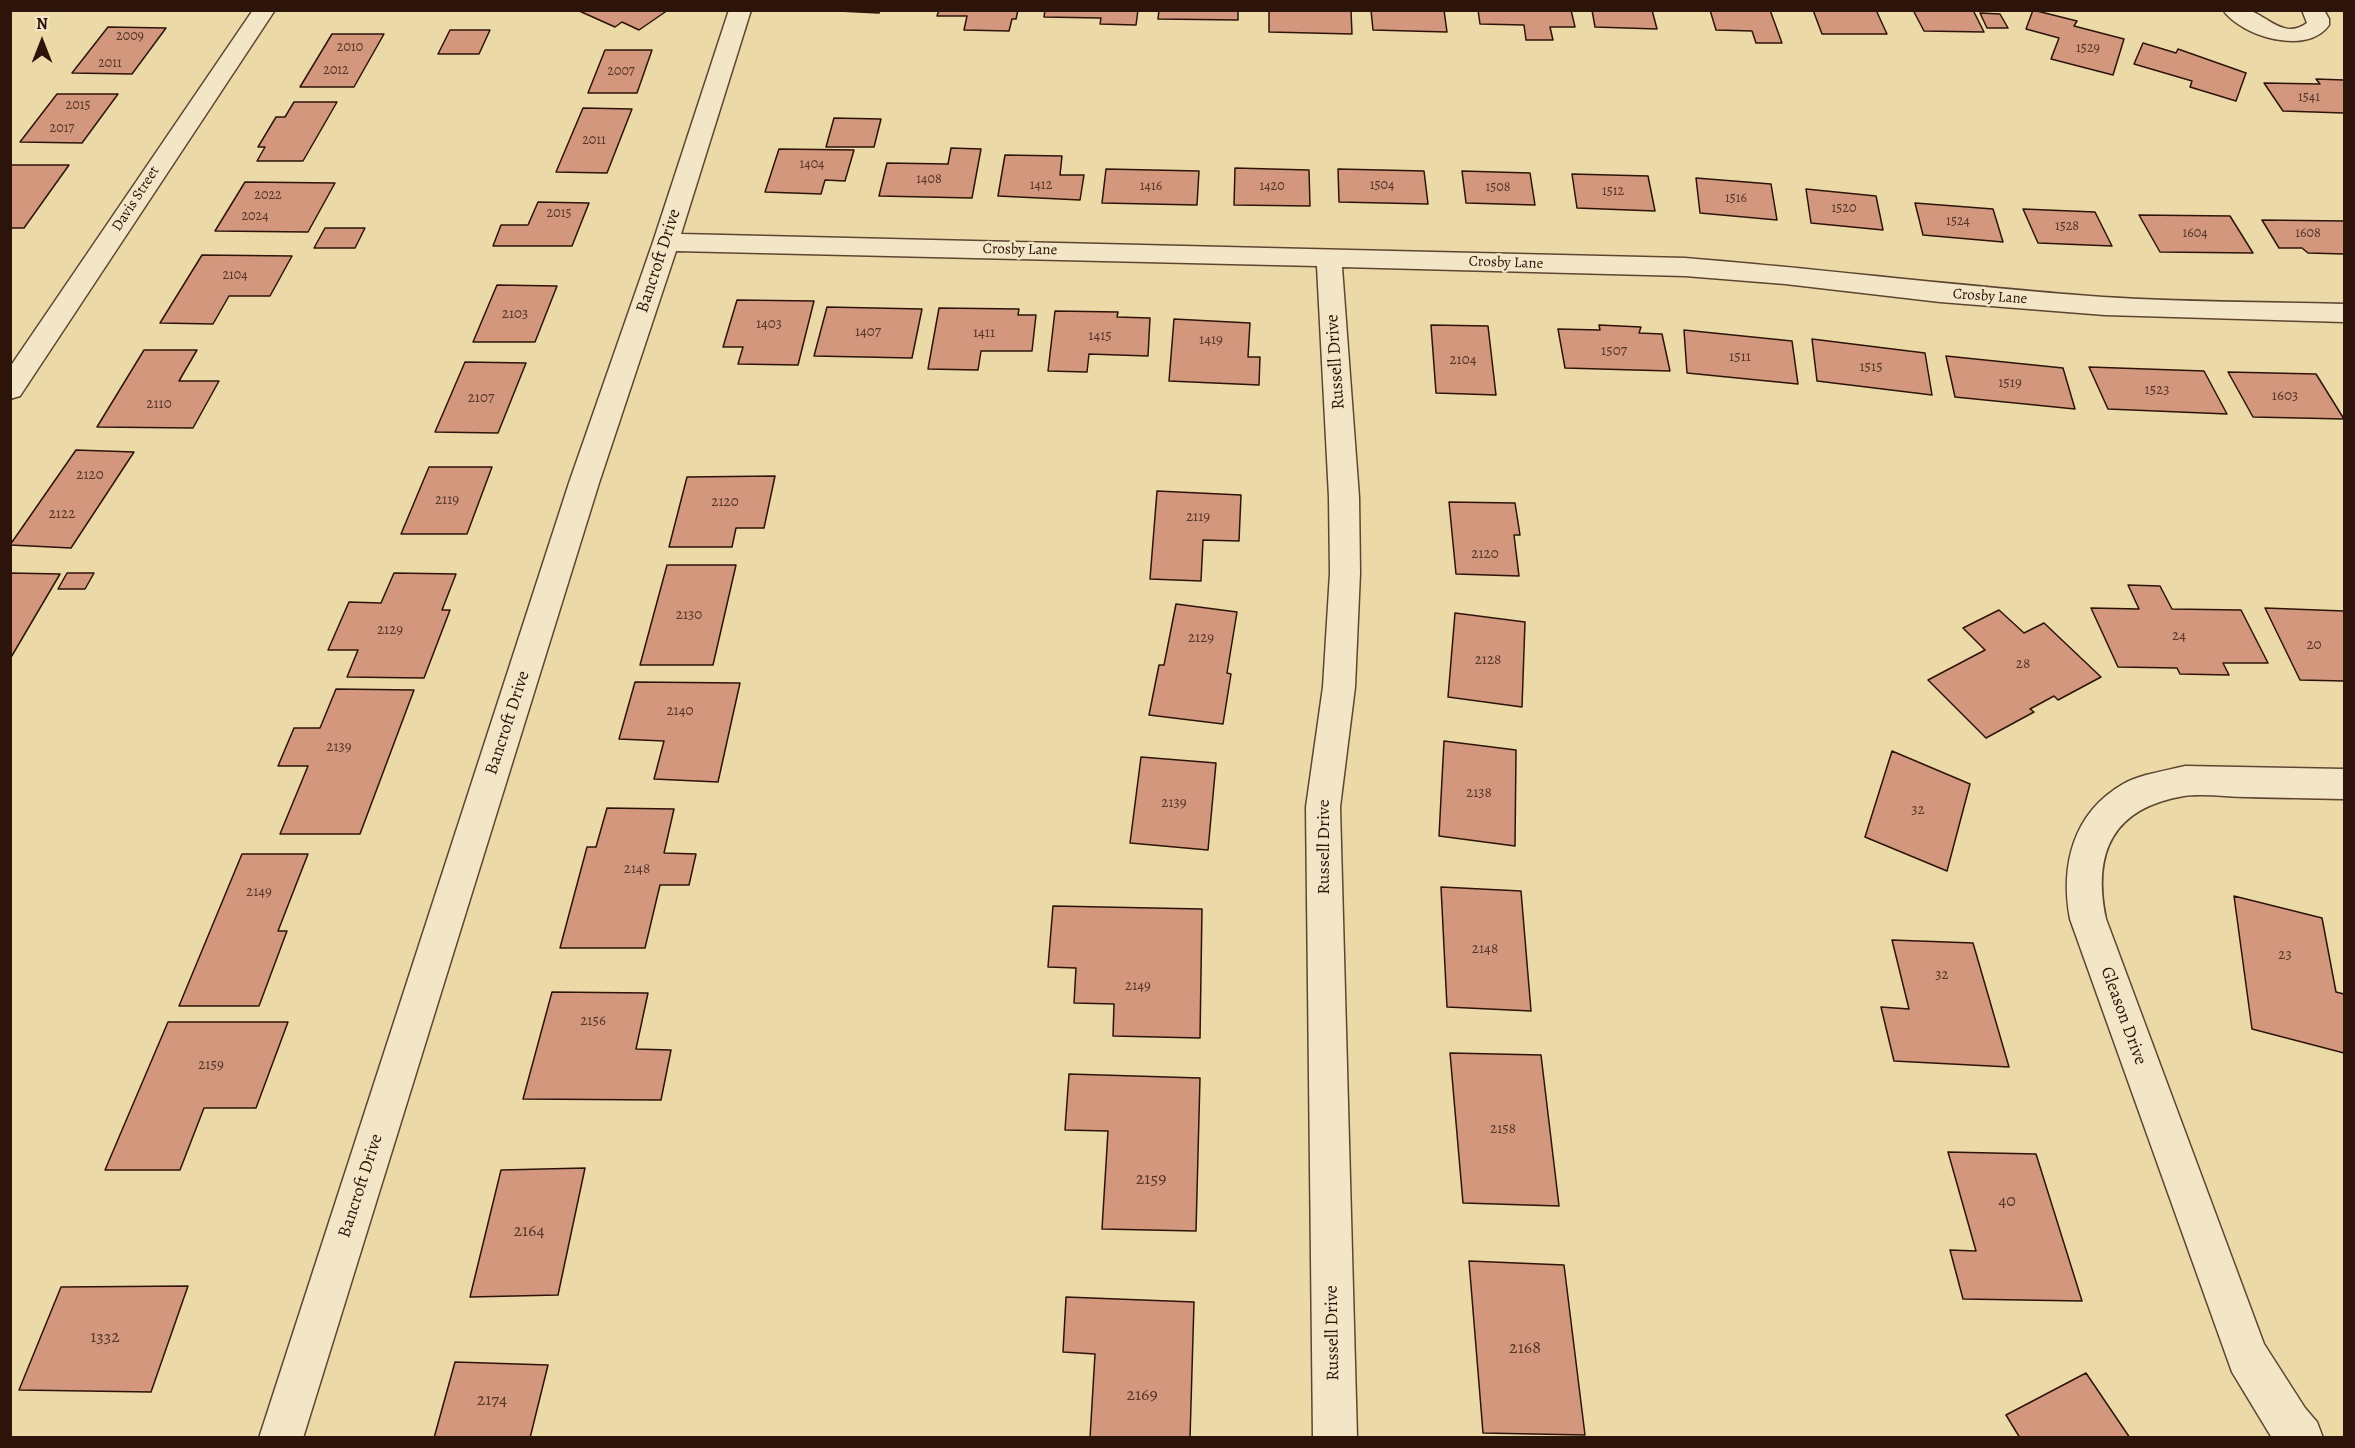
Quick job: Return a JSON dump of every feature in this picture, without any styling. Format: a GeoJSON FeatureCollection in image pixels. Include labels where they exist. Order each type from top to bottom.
{"type":"FeatureCollection","features":[{"type":"Feature","properties":{"kind":"street","name":"Davis Street"},"geometry":{"type":"LineString","coordinates":[[10,389],[264,10]]}},
{"type":"Feature","properties":{"kind":"street","name":"Bancroft Drive"},"geometry":{"type":"LineString","coordinates":[[281,1437],[584,483],[666,242],[740,10]]}},
{"type":"Feature","properties":{"kind":"street"},"geometry":{"type":"LineString","coordinates":[[2234,10],[2256,26],[2290,34],[2313,30],[2318,25],[2318,19],[2313,10]]}},
{"type":"Feature","properties":{"kind":"street","name":"Crosby Lane"},"geometry":{"type":"LineString","coordinates":[[666,242],[1685,267],[1785,275],[1940,293],[2105,306],[2344,313]]}},
{"type":"Feature","properties":{"kind":"street","name":"Russell Drive"},"geometry":{"type":"LineString","coordinates":[[1329,258],[1344,497],[1345,573],[1339,687],[1323,807],[1335,1437]]}},
{"type":"Feature","properties":{"kind":"street","name":"Gleason Drive"},"geometry":{"type":"LineString","coordinates":[[2301,1437],[2289,1424],[2247,1357],[2088,919],[2084,899],[2087,851],[2105,817],[2136,794],[2185,781],[2344,784]]}},
{"type":"Feature","properties":{"kind":"building"},"geometry":{"type":"Polygon","coordinates":[[[577,10],[668,10],[639,30],[622,22],[615,27],[577,10]]]}},
{"type":"Feature","properties":{"kind":"building"},"geometry":{"type":"Polygon","coordinates":[[[818,10],[880,10],[879,13],[818,10]]]}},
{"type":"Feature","properties":{"kind":"building"},"geometry":{"type":"Polygon","coordinates":[[[939,10],[1018,10],[1016,19],[1012,19],[1009,31],[964,30],[967,16],[937,16],[939,10]]]}},
{"type":"Feature","properties":{"kind":"building"},"geometry":{"type":"Polygon","coordinates":[[[1045,10],[1138,10],[1136,25],[1100,24],[1101,18],[1044,17],[1045,10]]]}},
{"type":"Feature","properties":{"kind":"building"},"geometry":{"type":"Polygon","coordinates":[[[1159,10],[1238,10],[1238,20],[1158,19],[1159,10]]]}},
{"type":"Feature","properties":{"kind":"building"},"geometry":{"type":"Polygon","coordinates":[[[1269,10],[1351,10],[1352,34],[1269,32],[1269,10]]]}},
{"type":"Feature","properties":{"kind":"building"},"geometry":{"type":"Polygon","coordinates":[[[1371,10],[1444,10],[1447,32],[1373,30],[1371,10]]]}},
{"type":"Feature","properties":{"kind":"building"},"geometry":{"type":"Polygon","coordinates":[[[1478,10],[1571,10],[1575,27],[1550,27],[1553,40],[1526,40],[1524,25],[1480,24],[1478,10]]]}},
{"type":"Feature","properties":{"kind":"building"},"geometry":{"type":"Polygon","coordinates":[[[1592,10],[1652,10],[1657,29],[1595,27],[1592,10]]]}},
{"type":"Feature","properties":{"kind":"building"},"geometry":{"type":"Polygon","coordinates":[[[1710,10],[1770,10],[1782,43],[1756,43],[1752,31],[1716,30],[1710,10]]]}},
{"type":"Feature","properties":{"kind":"building"},"geometry":{"type":"Polygon","coordinates":[[[1813,10],[1876,10],[1887,34],[1822,34],[1813,10]]]}},
{"type":"Feature","properties":{"kind":"building"},"geometry":{"type":"Polygon","coordinates":[[[1913,10],[1973,10],[1984,32],[1924,31],[1913,10]]]}},
{"type":"Feature","properties":{"kind":"building"},"geometry":{"type":"Polygon","coordinates":[[[2033,10],[2077,21],[2074,26],[2124,39],[2113,75],[2051,59],[2059,38],[2026,29],[2033,10]]]}},
{"type":"Feature","properties":{"kind":"building"},"geometry":{"type":"Polygon","coordinates":[[[1980,13],[2000,14],[2008,28],[1987,28],[1980,13]]]}},
{"type":"Feature","properties":{"kind":"building"},"geometry":{"type":"Polygon","coordinates":[[[108,27],[166,28],[132,74],[72,73],[108,27]]]}},
{"type":"Feature","properties":{"kind":"building"},"geometry":{"type":"Polygon","coordinates":[[[450,30],[490,30],[479,54],[438,54],[450,30]]]}},
{"type":"Feature","properties":{"kind":"building"},"geometry":{"type":"Polygon","coordinates":[[[332,34],[384,34],[354,87],[300,87],[332,34]]]}},
{"type":"Feature","properties":{"kind":"building"},"geometry":{"type":"Polygon","coordinates":[[[2143,43],[2176,53],[2178,49],[2246,73],[2236,101],[2190,87],[2192,81],[2134,64],[2143,43]]]}},
{"type":"Feature","properties":{"kind":"building"},"geometry":{"type":"Polygon","coordinates":[[[605,50],[652,50],[637,93],[588,93],[605,50]]]}},
{"type":"Feature","properties":{"kind":"building"},"geometry":{"type":"Polygon","coordinates":[[[2316,79],[2344,80],[2344,113],[2283,111],[2264,83],[2320,84],[2316,79]]]}},
{"type":"Feature","properties":{"kind":"building"},"geometry":{"type":"Polygon","coordinates":[[[57,94],[118,94],[82,143],[20,142],[57,94]]]}},
{"type":"Feature","properties":{"kind":"building"},"geometry":{"type":"Polygon","coordinates":[[[294,102],[337,102],[303,161],[257,161],[265,147],[258,147],[276,117],[285,117],[294,102]]]}},
{"type":"Feature","properties":{"kind":"building"},"geometry":{"type":"Polygon","coordinates":[[[583,108],[632,109],[607,173],[556,172],[583,108]]]}},
{"type":"Feature","properties":{"kind":"building"},"geometry":{"type":"Polygon","coordinates":[[[834,118],[881,119],[874,147],[826,147],[834,118]]]}},
{"type":"Feature","properties":{"kind":"building"},"geometry":{"type":"Polygon","coordinates":[[[951,148],[981,149],[972,198],[879,196],[887,163],[948,164],[951,148]]]}},
{"type":"Feature","properties":{"kind":"building"},"geometry":{"type":"Polygon","coordinates":[[[779,149],[854,150],[845,181],[825,180],[821,194],[765,192],[779,149]]]}},
{"type":"Feature","properties":{"kind":"building"},"geometry":{"type":"Polygon","coordinates":[[[1005,155],[1062,156],[1060,175],[1084,175],[1080,200],[998,196],[1005,155]]]}},
{"type":"Feature","properties":{"kind":"building"},"geometry":{"type":"Polygon","coordinates":[[[10,165],[69,165],[24,228],[10,228],[10,165]]]}},
{"type":"Feature","properties":{"kind":"building"},"geometry":{"type":"Polygon","coordinates":[[[1235,168],[1309,170],[1310,206],[1234,205],[1235,168]]]}},
{"type":"Feature","properties":{"kind":"building"},"geometry":{"type":"Polygon","coordinates":[[[1106,169],[1199,171],[1197,205],[1102,203],[1106,169]]]}},
{"type":"Feature","properties":{"kind":"building"},"geometry":{"type":"Polygon","coordinates":[[[1338,169],[1424,171],[1428,204],[1339,202],[1338,169]]]}},
{"type":"Feature","properties":{"kind":"building"},"geometry":{"type":"Polygon","coordinates":[[[1462,171],[1530,173],[1535,205],[1466,203],[1462,171]]]}},
{"type":"Feature","properties":{"kind":"building"},"geometry":{"type":"Polygon","coordinates":[[[1572,174],[1648,176],[1655,211],[1577,208],[1572,174]]]}},
{"type":"Feature","properties":{"kind":"building"},"geometry":{"type":"Polygon","coordinates":[[[1696,178],[1771,184],[1777,220],[1700,213],[1696,178]]]}},
{"type":"Feature","properties":{"kind":"building"},"geometry":{"type":"Polygon","coordinates":[[[245,182],[335,183],[308,232],[215,231],[245,182]]]}},
{"type":"Feature","properties":{"kind":"building"},"geometry":{"type":"Polygon","coordinates":[[[1806,189],[1876,196],[1883,230],[1811,223],[1806,189]]]}},
{"type":"Feature","properties":{"kind":"building"},"geometry":{"type":"Polygon","coordinates":[[[538,202],[589,203],[572,246],[493,246],[501,225],[528,225],[538,202]]]}},
{"type":"Feature","properties":{"kind":"building"},"geometry":{"type":"Polygon","coordinates":[[[1915,203],[1993,209],[2003,242],[1923,235],[1915,203]]]}},
{"type":"Feature","properties":{"kind":"building"},"geometry":{"type":"Polygon","coordinates":[[[2023,209],[2095,212],[2112,246],[2038,243],[2023,209]]]}},
{"type":"Feature","properties":{"kind":"building"},"geometry":{"type":"Polygon","coordinates":[[[2139,215],[2230,216],[2253,253],[2160,252],[2139,215]]]}},
{"type":"Feature","properties":{"kind":"building"},"geometry":{"type":"Polygon","coordinates":[[[2262,220],[2344,221],[2344,254],[2308,253],[2302,248],[2279,248],[2262,220]]]}},
{"type":"Feature","properties":{"kind":"building"},"geometry":{"type":"Polygon","coordinates":[[[325,228],[365,228],[355,248],[314,248],[325,228]]]}},
{"type":"Feature","properties":{"kind":"building"},"geometry":{"type":"Polygon","coordinates":[[[202,255],[292,256],[270,296],[229,296],[213,324],[160,323],[202,255]]]}},
{"type":"Feature","properties":{"kind":"building"},"geometry":{"type":"Polygon","coordinates":[[[497,285],[557,286],[535,342],[473,342],[497,285]]]}},
{"type":"Feature","properties":{"kind":"building"},"geometry":{"type":"Polygon","coordinates":[[[737,300],[814,301],[798,365],[738,364],[743,347],[723,347],[737,300]]]}},
{"type":"Feature","properties":{"kind":"building"},"geometry":{"type":"Polygon","coordinates":[[[827,307],[922,309],[912,358],[814,356],[827,307]]]}},
{"type":"Feature","properties":{"kind":"building"},"geometry":{"type":"Polygon","coordinates":[[[939,308],[1019,309],[1018,315],[1036,315],[1032,351],[981,351],[978,370],[928,369],[939,308]]]}},
{"type":"Feature","properties":{"kind":"building"},"geometry":{"type":"Polygon","coordinates":[[[1055,311],[1118,312],[1117,317],[1150,318],[1148,356],[1089,354],[1087,372],[1048,371],[1055,311]]]}},
{"type":"Feature","properties":{"kind":"building"},"geometry":{"type":"Polygon","coordinates":[[[1174,319],[1250,323],[1248,357],[1260,357],[1259,385],[1169,381],[1174,319]]]}},
{"type":"Feature","properties":{"kind":"building"},"geometry":{"type":"Polygon","coordinates":[[[1431,325],[1488,326],[1496,395],[1436,393],[1431,325]]]}},
{"type":"Feature","properties":{"kind":"building"},"geometry":{"type":"Polygon","coordinates":[[[1599,325],[1641,327],[1639,333],[1662,334],[1670,371],[1565,368],[1558,329],[1600,330],[1599,325]]]}},
{"type":"Feature","properties":{"kind":"building"},"geometry":{"type":"Polygon","coordinates":[[[1684,330],[1792,341],[1798,384],[1687,373],[1684,330]]]}},
{"type":"Feature","properties":{"kind":"building"},"geometry":{"type":"Polygon","coordinates":[[[1812,339],[1925,353],[1932,395],[1817,381],[1812,339]]]}},
{"type":"Feature","properties":{"kind":"building"},"geometry":{"type":"Polygon","coordinates":[[[144,350],[197,350],[179,381],[219,381],[193,428],[97,427],[144,350]]]}},
{"type":"Feature","properties":{"kind":"building"},"geometry":{"type":"Polygon","coordinates":[[[1946,356],[2063,368],[2075,409],[1955,397],[1946,356]]]}},
{"type":"Feature","properties":{"kind":"building"},"geometry":{"type":"Polygon","coordinates":[[[465,362],[526,363],[498,433],[435,432],[465,362]]]}},
{"type":"Feature","properties":{"kind":"building"},"geometry":{"type":"Polygon","coordinates":[[[2089,367],[2204,371],[2227,414],[2108,409],[2089,367]]]}},
{"type":"Feature","properties":{"kind":"building"},"geometry":{"type":"Polygon","coordinates":[[[2228,372],[2316,374],[2344,419],[2253,417],[2228,372]]]}},
{"type":"Feature","properties":{"kind":"building"},"geometry":{"type":"Polygon","coordinates":[[[76,450],[134,452],[71,548],[10,545],[76,450]]]}},
{"type":"Feature","properties":{"kind":"building"},"geometry":{"type":"Polygon","coordinates":[[[429,467],[492,467],[467,534],[401,534],[429,467]]]}},
{"type":"Feature","properties":{"kind":"building"},"geometry":{"type":"Polygon","coordinates":[[[775,476],[764,528],[736,528],[732,547],[669,547],[687,477],[775,476]]]}},
{"type":"Feature","properties":{"kind":"building"},"geometry":{"type":"Polygon","coordinates":[[[1157,491],[1241,495],[1239,541],[1203,540],[1201,581],[1150,579],[1157,491]]]}},
{"type":"Feature","properties":{"kind":"building"},"geometry":{"type":"Polygon","coordinates":[[[1449,502],[1515,503],[1520,535],[1514,535],[1519,576],[1456,574],[1449,502]]]}},
{"type":"Feature","properties":{"kind":"building"},"geometry":{"type":"Polygon","coordinates":[[[667,565],[736,565],[713,665],[640,665],[667,565]]]}},
{"type":"Feature","properties":{"kind":"building"},"geometry":{"type":"Polygon","coordinates":[[[10,573],[60,574],[10,659],[10,573]]]}},
{"type":"Feature","properties":{"kind":"building"},"geometry":{"type":"Polygon","coordinates":[[[67,573],[94,573],[85,589],[58,589],[67,573]]]}},
{"type":"Feature","properties":{"kind":"building"},"geometry":{"type":"Polygon","coordinates":[[[394,573],[456,574],[442,610],[450,610],[424,678],[347,677],[358,650],[328,650],[349,602],[381,603],[394,573]]]}},
{"type":"Feature","properties":{"kind":"building"},"geometry":{"type":"Polygon","coordinates":[[[2128,585],[2160,586],[2172,609],[2241,610],[2268,663],[2223,663],[2229,675],[2180,674],[2177,668],[2118,667],[2091,608],[2139,609],[2128,585]]]}},
{"type":"Feature","properties":{"kind":"building"},"geometry":{"type":"Polygon","coordinates":[[[1176,604],[1237,612],[1227,673],[1231,674],[1223,724],[1149,715],[1159,665],[1164,665],[1176,604]]]}},
{"type":"Feature","properties":{"kind":"building"},"geometry":{"type":"Polygon","coordinates":[[[2265,608],[2344,611],[2344,681],[2300,680],[2265,608]]]}},
{"type":"Feature","properties":{"kind":"building"},"geometry":{"type":"Polygon","coordinates":[[[1999,610],[2024,633],[2044,623],[2101,677],[2058,700],[2054,696],[2030,709],[2034,712],[1986,738],[1928,680],[1985,650],[1963,628],[1999,610]]]}},
{"type":"Feature","properties":{"kind":"building"},"geometry":{"type":"Polygon","coordinates":[[[1455,613],[1525,622],[1522,707],[1448,697],[1455,613]]]}},
{"type":"Feature","properties":{"kind":"building"},"geometry":{"type":"Polygon","coordinates":[[[635,682],[740,683],[718,782],[654,779],[664,741],[619,739],[635,682]]]}},
{"type":"Feature","properties":{"kind":"building"},"geometry":{"type":"Polygon","coordinates":[[[336,689],[414,690],[360,834],[280,834],[308,766],[278,766],[294,728],[320,728],[336,689]]]}},
{"type":"Feature","properties":{"kind":"building"},"geometry":{"type":"Polygon","coordinates":[[[1444,741],[1516,750],[1515,846],[1439,836],[1444,741]]]}},
{"type":"Feature","properties":{"kind":"building"},"geometry":{"type":"Polygon","coordinates":[[[1892,751],[1970,784],[1947,871],[1865,837],[1892,751]]]}},
{"type":"Feature","properties":{"kind":"building"},"geometry":{"type":"Polygon","coordinates":[[[1141,757],[1216,763],[1208,850],[1130,843],[1141,757]]]}},
{"type":"Feature","properties":{"kind":"building"},"geometry":{"type":"Polygon","coordinates":[[[607,808],[674,809],[664,853],[696,854],[689,885],[660,885],[645,948],[560,948],[587,847],[596,847],[607,808]]]}},
{"type":"Feature","properties":{"kind":"building"},"geometry":{"type":"Polygon","coordinates":[[[242,854],[308,854],[278,931],[287,931],[259,1006],[179,1006],[242,854]]]}},
{"type":"Feature","properties":{"kind":"building"},"geometry":{"type":"Polygon","coordinates":[[[1441,887],[1521,891],[1531,1011],[1447,1007],[1441,887]]]}},
{"type":"Feature","properties":{"kind":"building"},"geometry":{"type":"Polygon","coordinates":[[[2234,896],[2322,918],[2336,992],[2344,994],[2344,1053],[2252,1029],[2234,896]]]}},
{"type":"Feature","properties":{"kind":"building"},"geometry":{"type":"Polygon","coordinates":[[[1053,906],[1202,909],[1200,1038],[1113,1036],[1114,1004],[1074,1003],[1076,968],[1048,967],[1053,906]]]}},
{"type":"Feature","properties":{"kind":"building"},"geometry":{"type":"Polygon","coordinates":[[[1892,940],[1973,943],[2009,1067],[1894,1061],[1881,1007],[1909,1009],[1892,940]]]}},
{"type":"Feature","properties":{"kind":"building"},"geometry":{"type":"Polygon","coordinates":[[[552,992],[648,993],[636,1049],[671,1050],[661,1100],[523,1099],[552,992]]]}},
{"type":"Feature","properties":{"kind":"building"},"geometry":{"type":"Polygon","coordinates":[[[168,1022],[288,1022],[256,1108],[204,1108],[180,1170],[105,1170],[168,1022]]]}},
{"type":"Feature","properties":{"kind":"building"},"geometry":{"type":"Polygon","coordinates":[[[1450,1053],[1541,1055],[1559,1206],[1463,1203],[1450,1053]]]}},
{"type":"Feature","properties":{"kind":"building"},"geometry":{"type":"Polygon","coordinates":[[[1069,1074],[1200,1078],[1196,1231],[1102,1229],[1108,1131],[1065,1130],[1069,1074]]]}},
{"type":"Feature","properties":{"kind":"building"},"geometry":{"type":"Polygon","coordinates":[[[1948,1152],[2036,1154],[2082,1301],[1963,1299],[1950,1250],[1976,1251],[1948,1152]]]}},
{"type":"Feature","properties":{"kind":"building"},"geometry":{"type":"Polygon","coordinates":[[[585,1168],[558,1295],[470,1297],[501,1170],[585,1168]]]}},
{"type":"Feature","properties":{"kind":"building"},"geometry":{"type":"Polygon","coordinates":[[[1469,1261],[1564,1265],[1585,1435],[1483,1433],[1469,1261]]]}},
{"type":"Feature","properties":{"kind":"building"},"geometry":{"type":"Polygon","coordinates":[[[188,1286],[151,1392],[19,1390],[61,1287],[188,1286]]]}},
{"type":"Feature","properties":{"kind":"building"},"geometry":{"type":"Polygon","coordinates":[[[1066,1297],[1194,1302],[1190,1438],[1090,1438],[1095,1354],[1063,1352],[1066,1297]]]}},
{"type":"Feature","properties":{"kind":"building"},"geometry":{"type":"Polygon","coordinates":[[[455,1362],[548,1365],[530,1438],[434,1438],[455,1362]]]}},
{"type":"Feature","properties":{"kind":"building"},"geometry":{"type":"Polygon","coordinates":[[[2086,1373],[2130,1438],[2020,1438],[2006,1415],[2086,1373]]]}}]}
